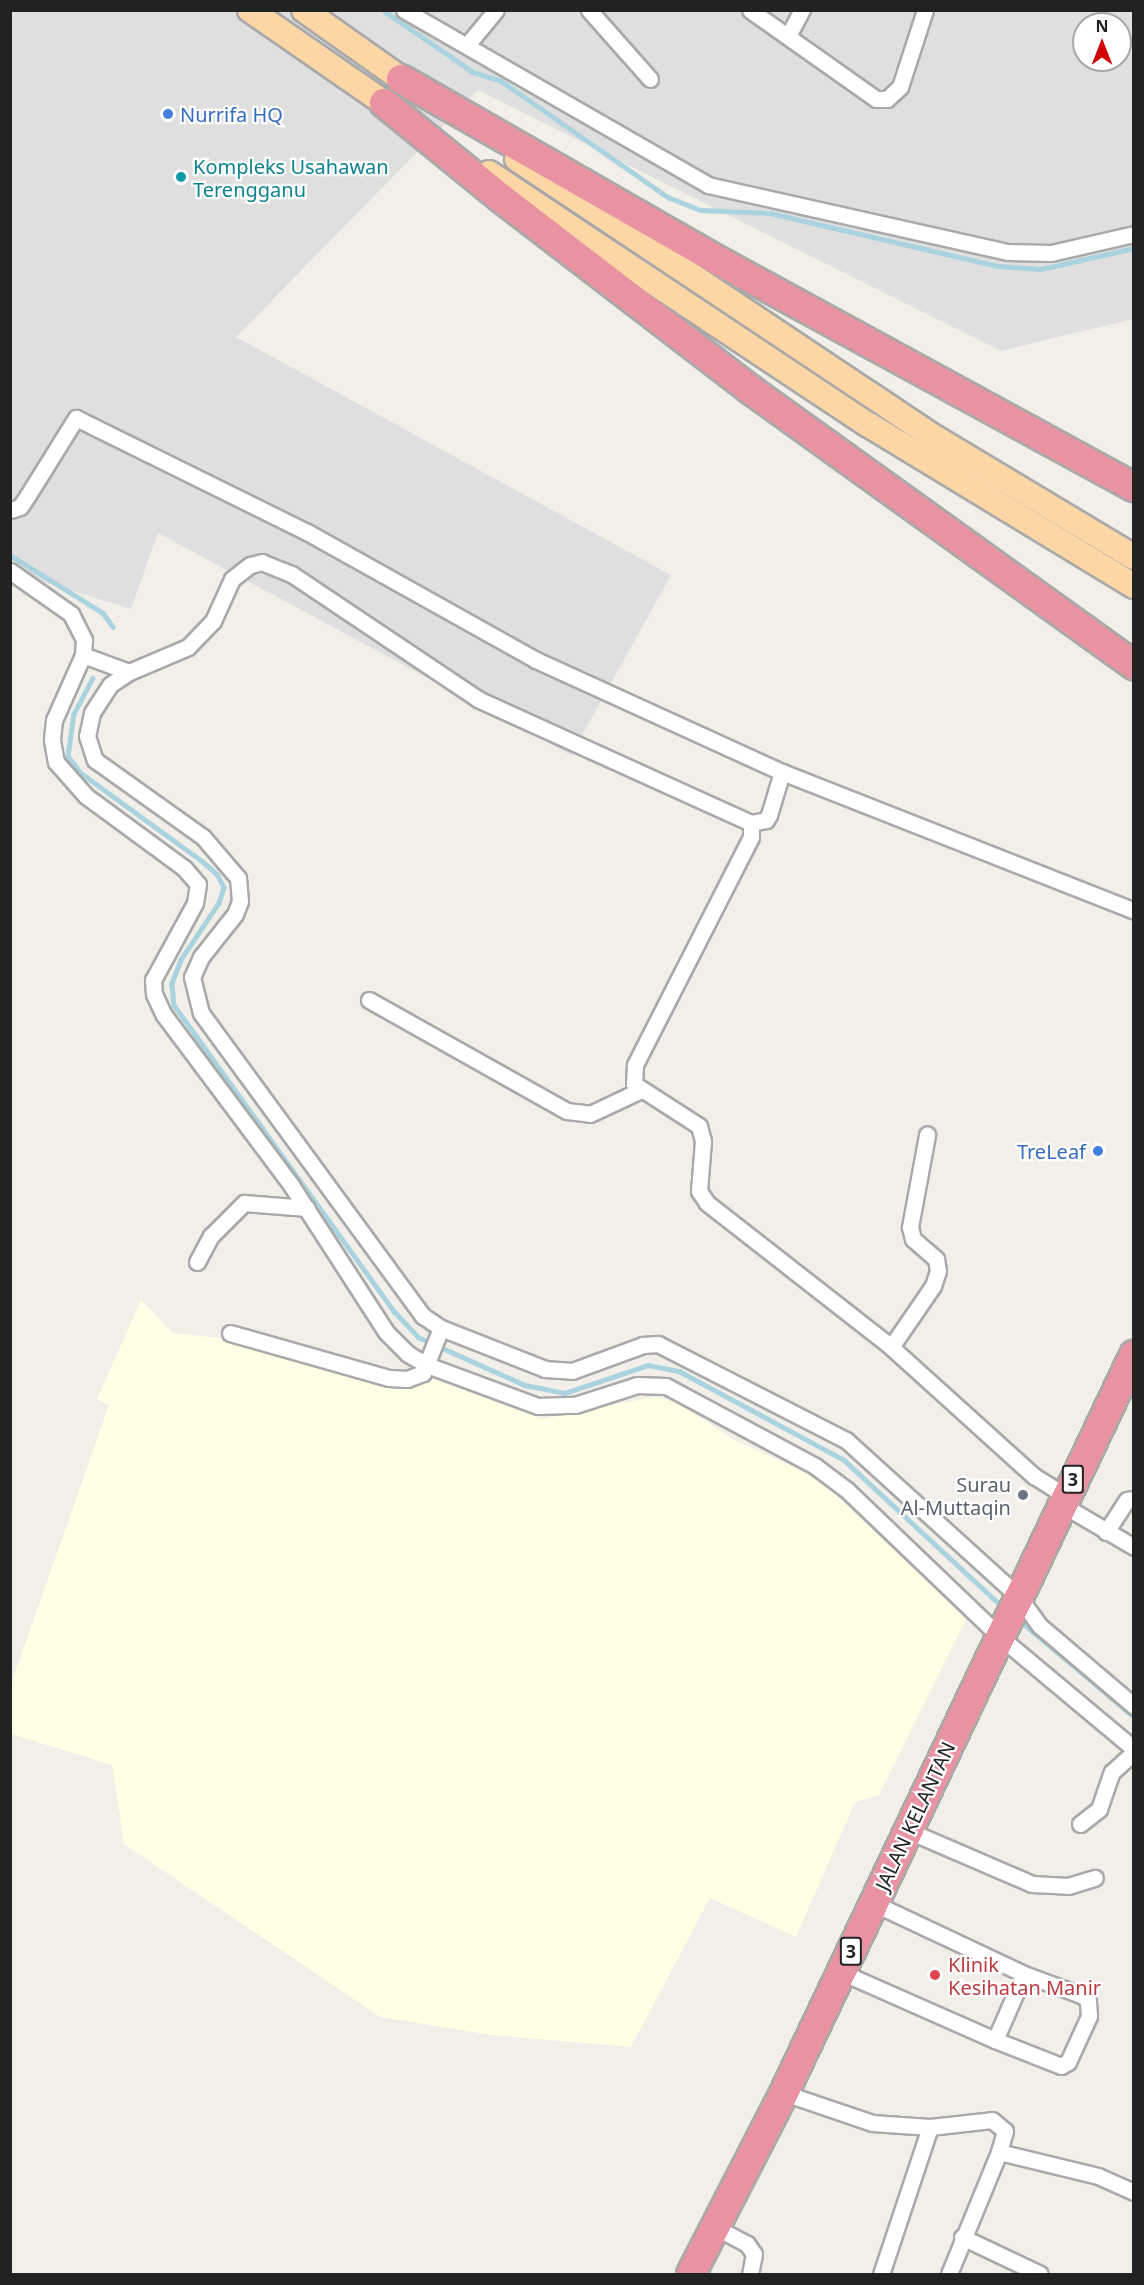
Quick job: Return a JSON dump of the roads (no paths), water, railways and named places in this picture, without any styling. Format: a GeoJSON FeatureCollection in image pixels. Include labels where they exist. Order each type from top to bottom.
{"type":"FeatureCollection","features":[{"type":"Feature","properties":{"kind":"highway"},"geometry":{"type":"LineString","coordinates":[[401,79],[719,261],[1134,486]]}},
{"type":"Feature","properties":{"kind":"highway"},"geometry":{"type":"LineString","coordinates":[[384,103],[751,390],[1134,665]]}},
{"type":"Feature","properties":{"kind":"highway","name":"JALAN KELANTAN"},"geometry":{"type":"LineString","coordinates":[[691,2274],[784,2093],[1063,1499],[1134,1354]]}},
{"type":"Feature","properties":{"kind":"main road"},"geometry":{"type":"LineString","coordinates":[[250,10],[384,103],[869,425],[1134,586]]}},
{"type":"Feature","properties":{"kind":"main road"},"geometry":{"type":"LineString","coordinates":[[304,10],[702,286],[899,415],[1134,557]]}},
{"type":"Feature","properties":{"kind":"street"},"geometry":{"type":"LineString","coordinates":[[404,10],[708,185],[1008,252],[1051,253],[1134,234]]}},
{"type":"Feature","properties":{"kind":"street"},"geometry":{"type":"LineString","coordinates":[[467,45],[496,10]]}},
{"type":"Feature","properties":{"kind":"street"},"geometry":{"type":"LineString","coordinates":[[589,10],[650,79]]}},
{"type":"Feature","properties":{"kind":"street"},"geometry":{"type":"LineString","coordinates":[[750,10],[876,99],[887,99],[900,87],[925,10]]}},
{"type":"Feature","properties":{"kind":"street"},"geometry":{"type":"LineString","coordinates":[[789,36],[802,10]]}},
{"type":"Feature","properties":{"kind":"street"},"geometry":{"type":"LineString","coordinates":[[10,510],[20,507],[76,418],[307,532],[536,660],[781,777],[1134,911]]}},
{"type":"Feature","properties":{"kind":"street"},"geometry":{"type":"LineString","coordinates":[[781,777],[766,820],[751,823],[478,699],[291,574],[262,562],[250,565],[232,579],[213,621],[188,647],[129,672],[110,685],[93,713],[88,748],[95,760],[203,837],[238,878],[240,901],[235,914],[201,957],[192,977],[201,1013],[393,1279],[423,1316],[439,1332],[545,1369],[572,1371],[643,1345],[658,1344],[677,1350],[846,1440],[1134,1750],[1112,1772],[1099,1809],[1080,1824]]}},
{"type":"Feature","properties":{"kind":"street"},"geometry":{"type":"LineString","coordinates":[[10,571],[71,614],[84,640],[83,655],[54,720],[52,740],[56,762],[87,796],[184,868],[198,884],[195,903],[153,980],[154,994],[164,1015],[307,1208],[386,1332],[408,1354],[538,1406],[575,1406],[637,1385],[653,1383],[673,1389],[730,1424],[829,1474],[1008,1616],[1040,1626],[1134,1706]]}},
{"type":"Feature","properties":{"kind":"street"},"geometry":{"type":"LineString","coordinates":[[83,655],[129,672]]}},
{"type":"Feature","properties":{"kind":"street"},"geometry":{"type":"LineString","coordinates":[[751,823],[751,837],[635,1065],[632,1079],[641,1090],[699,1126],[704,1141],[699,1191],[707,1203],[891,1347],[1034,1476],[1106,1532],[1134,1547]]}},
{"type":"Feature","properties":{"kind":"street"},"geometry":{"type":"LineString","coordinates":[[369,1000],[567,1110],[590,1114],[606,1109],[641,1090]]}},
{"type":"Feature","properties":{"kind":"street"},"geometry":{"type":"LineString","coordinates":[[891,1347],[933,1286],[938,1271],[936,1259],[913,1239],[910,1227],[927,1135]]}},
{"type":"Feature","properties":{"kind":"street"},"geometry":{"type":"LineString","coordinates":[[197,1262],[211,1236],[244,1203],[255,1201],[280,1209],[307,1208]]}},
{"type":"Feature","properties":{"kind":"street"},"geometry":{"type":"LineString","coordinates":[[230,1333],[389,1378],[407,1379],[423,1373],[439,1332]]}},
{"type":"Feature","properties":{"kind":"street"},"geometry":{"type":"LineString","coordinates":[[1106,1532],[1127,1500],[1134,1499]]}},
{"type":"Feature","properties":{"kind":"street"},"geometry":{"type":"LineString","coordinates":[[909,1830],[1032,1884],[1068,1886],[1095,1878]]}},
{"type":"Feature","properties":{"kind":"street"},"geometry":{"type":"LineString","coordinates":[[841,1972],[995,2040],[1061,2066],[1068,2062],[1089,2016],[1088,2000],[1081,1995],[1024,1974],[873,1903]]}},
{"type":"Feature","properties":{"kind":"street"},"geometry":{"type":"LineString","coordinates":[[995,2040],[1024,1974]]}},
{"type":"Feature","properties":{"kind":"street"},"geometry":{"type":"LineString","coordinates":[[784,2093],[872,2123],[930,2127],[992,2120],[1005,2131],[999,2152],[949,2274]]}},
{"type":"Feature","properties":{"kind":"street"},"geometry":{"type":"LineString","coordinates":[[881,2274],[930,2127]]}},
{"type":"Feature","properties":{"kind":"street"},"geometry":{"type":"LineString","coordinates":[[999,2152],[1098,2176],[1134,2192]]}},
{"type":"Feature","properties":{"kind":"street"},"geometry":{"type":"LineString","coordinates":[[715,2227],[747,2244],[754,2254],[750,2274]]}},
{"type":"Feature","properties":{"kind":"street"},"geometry":{"type":"LineString","coordinates":[[963,2237],[1040,2274]]}},
{"type":"Feature","properties":{"kind":"waterway"},"geometry":{"type":"LineString","coordinates":[[383,10],[473,72],[500,80],[668,197],[701,210],[770,213],[998,266],[1041,269],[1134,248]]}},
{"type":"Feature","properties":{"kind":"waterway"},"geometry":{"type":"LineString","coordinates":[[10,555],[103,613],[113,627]]}},
{"type":"Feature","properties":{"kind":"waterway"},"geometry":{"type":"LineString","coordinates":[[93,678],[74,714],[68,756],[81,773],[202,861],[217,874],[224,887],[219,903],[181,960],[172,984],[174,1005],[395,1312],[418,1337],[525,1385],[565,1393],[648,1365],[679,1371],[844,1460],[1003,1607]]}},
{"type":"Feature","properties":{"kind":"waterway"},"geometry":{"type":"LineString","coordinates":[[1019,1620],[1134,1717]]}},
{"type":"Feature","properties":{"kind":"place","name":"Nurrifa HQ"},"geometry":{"type":"Point","coordinates":[168,114]}},
{"type":"Feature","properties":{"kind":"place","name":"Kompleks Usahawan Terengganu"},"geometry":{"type":"Point","coordinates":[181,177]}},
{"type":"Feature","properties":{"kind":"place","name":"TreLeaf"},"geometry":{"type":"Point","coordinates":[1098,1151]}},
{"type":"Feature","properties":{"kind":"place","name":"Surau Al-Muttaqin"},"geometry":{"type":"Point","coordinates":[1023,1495]}},
{"type":"Feature","properties":{"kind":"place","name":"Klinik Kesihatan Manir"},"geometry":{"type":"Point","coordinates":[935,1975]}}]}
